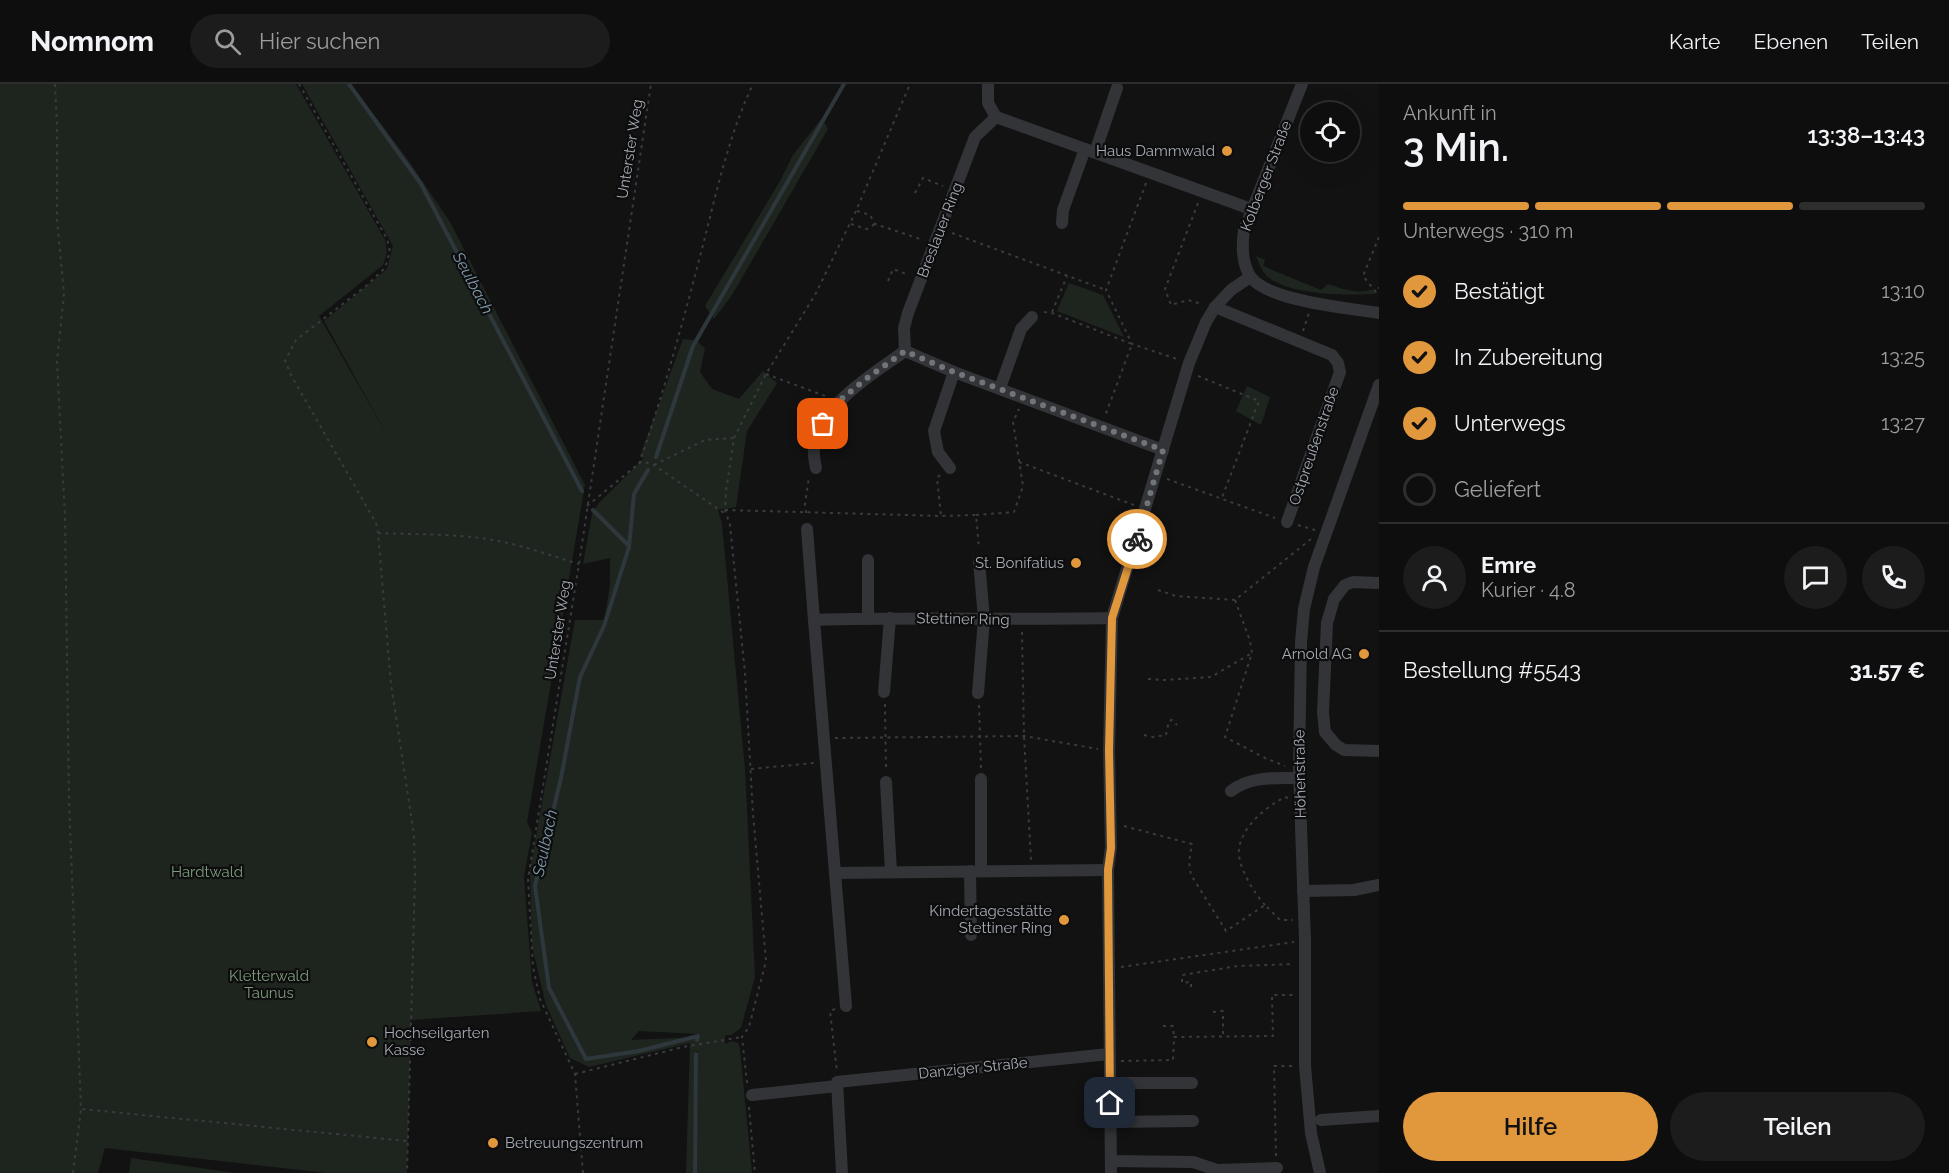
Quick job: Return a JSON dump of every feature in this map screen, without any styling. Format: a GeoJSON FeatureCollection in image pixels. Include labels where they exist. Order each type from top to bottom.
{"type":"FeatureCollection","features":[{"type":"Feature","properties":{"kind":"street"},"geometry":{"type":"LineString","coordinates":[[988,84],[988,103],[996,117],[1251,208]]}},
{"type":"Feature","properties":{"kind":"street","name":"Kolberger Straße"},"geometry":{"type":"LineString","coordinates":[[1250,277],[1242,243],[1244,230],[1302,84]]}},
{"type":"Feature","properties":{"kind":"street"},"geometry":{"type":"LineString","coordinates":[[1062,222],[1063,210],[1117,88]]}},
{"type":"Feature","properties":{"kind":"street","name":"Breslauer Ring"},"geometry":{"type":"LineString","coordinates":[[905,351],[904,328],[908,314],[975,137],[996,117]]}},
{"type":"Feature","properties":{"kind":"street"},"geometry":{"type":"LineString","coordinates":[[1277,1168],[1217,1170],[1193,1162],[1111,1167],[1108,870],[1111,848],[1109,751],[1112,618],[1187,367],[1206,322],[1216,306],[1231,290],[1250,277],[1276,294],[1379,313]]}},
{"type":"Feature","properties":{"kind":"street","name":"Ostpreußenstraße"},"geometry":{"type":"LineString","coordinates":[[1216,306],[1332,355],[1338,363],[1340,372],[1287,522]]}},
{"type":"Feature","properties":{"kind":"street"},"geometry":{"type":"LineString","coordinates":[[1000,388],[1021,328],[1032,317]]}},
{"type":"Feature","properties":{"kind":"street"},"geometry":{"type":"LineString","coordinates":[[816,468],[814,450],[823,424],[839,401],[905,351],[954,372],[1163,450]]}},
{"type":"Feature","properties":{"kind":"street"},"geometry":{"type":"LineString","coordinates":[[950,468],[938,452],[934,431],[954,372]]}},
{"type":"Feature","properties":{"kind":"street","name":"Höhenstraße"},"geometry":{"type":"LineString","coordinates":[[1320,1173],[1311,1133],[1306,1084],[1305,920],[1299,774],[1301,642],[1304,609],[1323,533],[1379,386]]}},
{"type":"Feature","properties":{"kind":"street"},"geometry":{"type":"LineString","coordinates":[[807,529],[846,1006]]}},
{"type":"Feature","properties":{"kind":"street"},"geometry":{"type":"LineString","coordinates":[[868,560],[868,618]]}},
{"type":"Feature","properties":{"kind":"street"},"geometry":{"type":"LineString","coordinates":[[978,693],[984,619],[980,561]]}},
{"type":"Feature","properties":{"kind":"street"},"geometry":{"type":"LineString","coordinates":[[1379,583],[1353,582],[1345,585],[1334,599],[1327,623],[1323,712],[1325,732],[1336,745],[1344,750],[1379,751]]}},
{"type":"Feature","properties":{"kind":"street"},"geometry":{"type":"LineString","coordinates":[[884,692],[890,618]]}},
{"type":"Feature","properties":{"kind":"street","name":"Stettiner Ring"},"geometry":{"type":"LineString","coordinates":[[814,620],[1112,618]]}},
{"type":"Feature","properties":{"kind":"street"},"geometry":{"type":"LineString","coordinates":[[1231,791],[1238,785],[1251,781],[1299,774]]}},
{"type":"Feature","properties":{"kind":"street"},"geometry":{"type":"LineString","coordinates":[[971,935],[981,779]]}},
{"type":"Feature","properties":{"kind":"street"},"geometry":{"type":"LineString","coordinates":[[886,782],[891,872]]}},
{"type":"Feature","properties":{"kind":"street"},"geometry":{"type":"LineString","coordinates":[[835,873],[1108,870]]}},
{"type":"Feature","properties":{"kind":"street"},"geometry":{"type":"LineString","coordinates":[[1303,891],[1354,890],[1379,885]]}},
{"type":"Feature","properties":{"kind":"street","name":"Danziger Straße"},"geometry":{"type":"LineString","coordinates":[[749,1095],[837,1084],[1109,1058]]}},
{"type":"Feature","properties":{"kind":"street"},"geometry":{"type":"LineString","coordinates":[[1109,1083],[1192,1083]]}},
{"type":"Feature","properties":{"kind":"street"},"geometry":{"type":"LineString","coordinates":[[837,1084],[842,1173]]}},
{"type":"Feature","properties":{"kind":"street"},"geometry":{"type":"LineString","coordinates":[[1321,1120],[1379,1116]]}},
{"type":"Feature","properties":{"kind":"street"},"geometry":{"type":"LineString","coordinates":[[1110,1122],[1193,1121]]}},
{"type":"Feature","properties":{"kind":"path"},"geometry":{"type":"LineString","coordinates":[[56,84],[57,219],[64,294],[57,361],[65,517],[69,799],[81,1109],[74,1173]]}},
{"type":"Feature","properties":{"kind":"path"},"geometry":{"type":"LineString","coordinates":[[299,84],[387,239],[390,251],[385,268],[366,286],[296,340],[285,361],[376,523],[378,533],[391,684],[414,835],[415,876],[407,1173]]}},
{"type":"Feature","properties":{"kind":"path","name":"Unterster Weg"},"geometry":{"type":"LineString","coordinates":[[583,1173],[575,1074],[540,999],[533,967],[528,879],[579,564],[651,84]]}},
{"type":"Feature","properties":{"kind":"path"},"geometry":{"type":"LineString","coordinates":[[639,464],[683,324],[728,148],[740,111],[753,84]]}},
{"type":"Feature","properties":{"kind":"path"},"geometry":{"type":"LineString","coordinates":[[755,1173],[742,1037],[749,1027],[766,961],[753,814],[745,673],[730,525],[725,512],[726,491],[734,438],[766,374],[815,295],[856,211],[910,84]]}},
{"type":"Feature","properties":{"kind":"path"},"geometry":{"type":"LineString","coordinates":[[1101,428],[1131,344],[1106,290],[1150,172]]}},
{"type":"Feature","properties":{"kind":"path"},"geometry":{"type":"LineString","coordinates":[[915,193],[923,178],[939,184]]}},
{"type":"Feature","properties":{"kind":"path"},"geometry":{"type":"LineString","coordinates":[[1202,192],[1165,289],[1171,305],[1188,300],[1204,305],[1211,300],[1216,306]]}},
{"type":"Feature","properties":{"kind":"path"},"geometry":{"type":"LineString","coordinates":[[856,211],[870,215],[875,224],[923,240]]}},
{"type":"Feature","properties":{"kind":"path"},"geometry":{"type":"LineString","coordinates":[[850,224],[867,229],[875,224]]}},
{"type":"Feature","properties":{"kind":"path"},"geometry":{"type":"LineString","coordinates":[[940,229],[1106,290]]}},
{"type":"Feature","properties":{"kind":"path"},"geometry":{"type":"LineString","coordinates":[[1379,237],[1363,276],[1376,292],[1379,289]]}},
{"type":"Feature","properties":{"kind":"path"},"geometry":{"type":"LineString","coordinates":[[888,281],[893,269],[906,274]]}},
{"type":"Feature","properties":{"kind":"path"},"geometry":{"type":"LineString","coordinates":[[1052,313],[1066,276]]}},
{"type":"Feature","properties":{"kind":"path"},"geometry":{"type":"LineString","coordinates":[[1299,342],[1313,302]]}},
{"type":"Feature","properties":{"kind":"path"},"geometry":{"type":"LineString","coordinates":[[1032,317],[1046,311],[1052,313],[1187,367],[1259,401],[1221,500]]}},
{"type":"Feature","properties":{"kind":"path"},"geometry":{"type":"LineString","coordinates":[[766,374],[839,401]]}},
{"type":"Feature","properties":{"kind":"path"},"geometry":{"type":"LineString","coordinates":[[587,506],[642,461],[654,465],[725,512],[941,516],[1014,512],[1023,486],[1013,422],[1023,398]]}},
{"type":"Feature","properties":{"kind":"path"},"geometry":{"type":"LineString","coordinates":[[654,465],[705,440],[734,438]]}},
{"type":"Feature","properties":{"kind":"path"},"geometry":{"type":"LineString","coordinates":[[1019,462],[1145,509]]}},
{"type":"Feature","properties":{"kind":"path"},"geometry":{"type":"LineString","coordinates":[[807,529],[809,478],[816,468]]}},
{"type":"Feature","properties":{"kind":"path"},"geometry":{"type":"LineString","coordinates":[[941,516],[937,478],[950,468]]}},
{"type":"Feature","properties":{"kind":"path"},"geometry":{"type":"LineString","coordinates":[[1156,475],[1221,500],[1323,533]]}},
{"type":"Feature","properties":{"kind":"path"},"geometry":{"type":"LineString","coordinates":[[976,514],[980,561]]}},
{"type":"Feature","properties":{"kind":"path"},"geometry":{"type":"LineString","coordinates":[[378,533],[431,536],[451,534],[500,541],[579,564]]}},
{"type":"Feature","properties":{"kind":"path"},"geometry":{"type":"LineString","coordinates":[[1158,590],[1176,596],[1235,600],[1323,533]]}},
{"type":"Feature","properties":{"kind":"path"},"geometry":{"type":"LineString","coordinates":[[1235,600],[1252,653],[1225,737],[1299,774]]}},
{"type":"Feature","properties":{"kind":"path"},"geometry":{"type":"LineString","coordinates":[[1022,620],[1024,736],[1032,870]]}},
{"type":"Feature","properties":{"kind":"path"},"geometry":{"type":"LineString","coordinates":[[1148,679],[1211,677],[1252,653]]}},
{"type":"Feature","properties":{"kind":"path"},"geometry":{"type":"LineString","coordinates":[[884,692],[886,782]]}},
{"type":"Feature","properties":{"kind":"path"},"geometry":{"type":"LineString","coordinates":[[978,693],[981,779]]}},
{"type":"Feature","properties":{"kind":"path"},"geometry":{"type":"LineString","coordinates":[[1144,735],[1153,737],[1166,735],[1169,721],[1172,720],[1177,725]]}},
{"type":"Feature","properties":{"kind":"path"},"geometry":{"type":"LineString","coordinates":[[823,738],[1024,736],[1109,751]]}},
{"type":"Feature","properties":{"kind":"path"},"geometry":{"type":"LineString","coordinates":[[751,769],[825,762]]}},
{"type":"Feature","properties":{"kind":"path"},"geometry":{"type":"LineString","coordinates":[[1293,799],[1285,797],[1268,806],[1247,829],[1239,850],[1244,871],[1254,893],[1265,905],[1280,920],[1305,920]]}},
{"type":"Feature","properties":{"kind":"path"},"geometry":{"type":"LineString","coordinates":[[1111,822],[1192,844],[1189,862],[1191,875],[1226,931],[1265,905]]}},
{"type":"Feature","properties":{"kind":"path"},"geometry":{"type":"LineString","coordinates":[[1109,969],[1305,940]]}},
{"type":"Feature","properties":{"kind":"path"},"geometry":{"type":"LineString","coordinates":[[1191,987],[1191,982],[1182,983],[1182,975],[1238,966],[1304,964]]}},
{"type":"Feature","properties":{"kind":"path"},"geometry":{"type":"LineString","coordinates":[[1174,1036],[1273,1036],[1272,995],[1304,996]]}},
{"type":"Feature","properties":{"kind":"path"},"geometry":{"type":"LineString","coordinates":[[837,1084],[830,1011],[846,1006]]}},
{"type":"Feature","properties":{"kind":"path"},"geometry":{"type":"LineString","coordinates":[[1213,1012],[1223,1011],[1223,1036]]}},
{"type":"Feature","properties":{"kind":"path"},"geometry":{"type":"LineString","coordinates":[[1109,1058],[1173,1060],[1173,1026],[1163,1026]]}},
{"type":"Feature","properties":{"kind":"path"},"geometry":{"type":"LineString","coordinates":[[575,1074],[683,1047],[742,1037]]}},
{"type":"Feature","properties":{"kind":"path"},"geometry":{"type":"LineString","coordinates":[[1277,1168],[1274,1066],[1291,1066]]}},
{"type":"Feature","properties":{"kind":"path"},"geometry":{"type":"LineString","coordinates":[[81,1109],[407,1141]]}},
{"type":"Feature","properties":{"kind":"green space","name":"Hardtwald"},"geometry":{"type":"Polygon","coordinates":[[[0,84],[296,84],[385,240],[387,252],[383,265],[319,316],[391,442],[324,321],[387,269],[393,246],[302,84],[351,84],[408,160],[450,222],[585,485],[527,822],[532,832],[524,877],[532,982],[541,1011],[411,1020],[407,1173],[326,1173],[105,1148],[98,1173],[0,1173],[0,84]]]}},
{"type":"Feature","properties":{"kind":"green space"},"geometry":{"type":"Polygon","coordinates":[[[822,118],[828,129],[732,295],[714,319],[705,306],[780,181],[793,155],[822,118]]]}},
{"type":"Feature","properties":{"kind":"green space"},"geometry":{"type":"Polygon","coordinates":[[[1256,256],[1265,260],[1263,266],[1321,290],[1328,284],[1356,291],[1373,289],[1375,294],[1320,293],[1291,288],[1268,277],[1256,256]]]}},
{"type":"Feature","properties":{"kind":"green space"},"geometry":{"type":"Polygon","coordinates":[[[1069,283],[1103,295],[1124,337],[1057,311],[1069,283]]]}},
{"type":"Feature","properties":{"kind":"green space"},"geometry":{"type":"Polygon","coordinates":[[[683,339],[695,340],[705,348],[700,372],[712,389],[739,399],[763,371],[777,383],[747,431],[736,507],[718,510],[722,524],[745,769],[755,977],[741,1028],[731,1035],[725,1035],[725,1044],[732,1041],[738,1043],[740,1049],[752,1173],[696,1173],[698,1051],[695,1052],[693,1173],[686,1173],[690,1043],[589,1067],[570,1058],[546,1005],[532,946],[530,870],[575,620],[604,620],[610,586],[610,558],[583,564],[592,514],[598,504],[644,458],[640,456],[683,339]],[[639,1031],[631,1040],[699,1037],[698,1034],[639,1031]]]}},
{"type":"Feature","properties":{"kind":"green space"},"geometry":{"type":"Polygon","coordinates":[[[1247,386],[1270,397],[1261,425],[1236,411],[1247,386]]]}},
{"type":"Feature","properties":{"kind":"green space"},"geometry":{"type":"Polygon","coordinates":[[[131,1158],[235,1173],[129,1173],[131,1158]]]}},
{"type":"Feature","properties":{"kind":"waterway","name":"Seulbach"},"geometry":{"type":"LineString","coordinates":[[349,84],[421,184],[582,491]]}},
{"type":"Feature","properties":{"kind":"waterway","name":"Seulbach"},"geometry":{"type":"LineString","coordinates":[[656,457],[693,346],[844,84]]}},
{"type":"Feature","properties":{"kind":"waterway","name":"Seulbach"},"geometry":{"type":"LineString","coordinates":[[648,470],[634,494],[629,547],[604,626],[580,677],[561,778],[535,886],[549,988],[586,1059],[639,1051],[698,1036],[697,1040]]}},
{"type":"Feature","properties":{"kind":"waterway","name":"Seulbach"},"geometry":{"type":"LineString","coordinates":[[593,510],[629,546]]}},
{"type":"Feature","properties":{"kind":"waterway","name":"Seulbach"},"geometry":{"type":"LineString","coordinates":[[695,1173],[696,1054]]}},
{"type":"Feature","properties":{"kind":"way so far"},"geometry":{"type":"LineString","coordinates":[[823,424],[839,401],[905,351],[954,372],[1163,450],[1137,539]]}},
{"type":"Feature","properties":{"kind":"place","name":"Haus Dammwald"},"geometry":{"type":"Point","coordinates":[1227,151]}},
{"type":"Feature","properties":{"kind":"place","name":"St. Bonifatius"},"geometry":{"type":"Point","coordinates":[1076,563]}},
{"type":"Feature","properties":{"kind":"place","name":"Arnold AG"},"geometry":{"type":"Point","coordinates":[1364,654]}},
{"type":"Feature","properties":{"kind":"place","name":"Kindertagesstätte Stettiner Ring"},"geometry":{"type":"Point","coordinates":[1064,920]}},
{"type":"Feature","properties":{"kind":"place","name":"Hochseilgarten Kasse"},"geometry":{"type":"Point","coordinates":[372,1042]}},
{"type":"Feature","properties":{"kind":"place","name":"Betreuungszentrum"},"geometry":{"type":"Point","coordinates":[493,1143]}},
{"type":"Feature","properties":{"kind":"route"},"geometry":{"type":"LineString","coordinates":[[1110,1103],[1108,870],[1111,848],[1109,751],[1112,618],[1137,539]]}},
{"type":"Feature","properties":{"kind":"park label","name":"Kletterwald Taunus"},"geometry":{"type":"Point","coordinates":[269,984]}}]}
